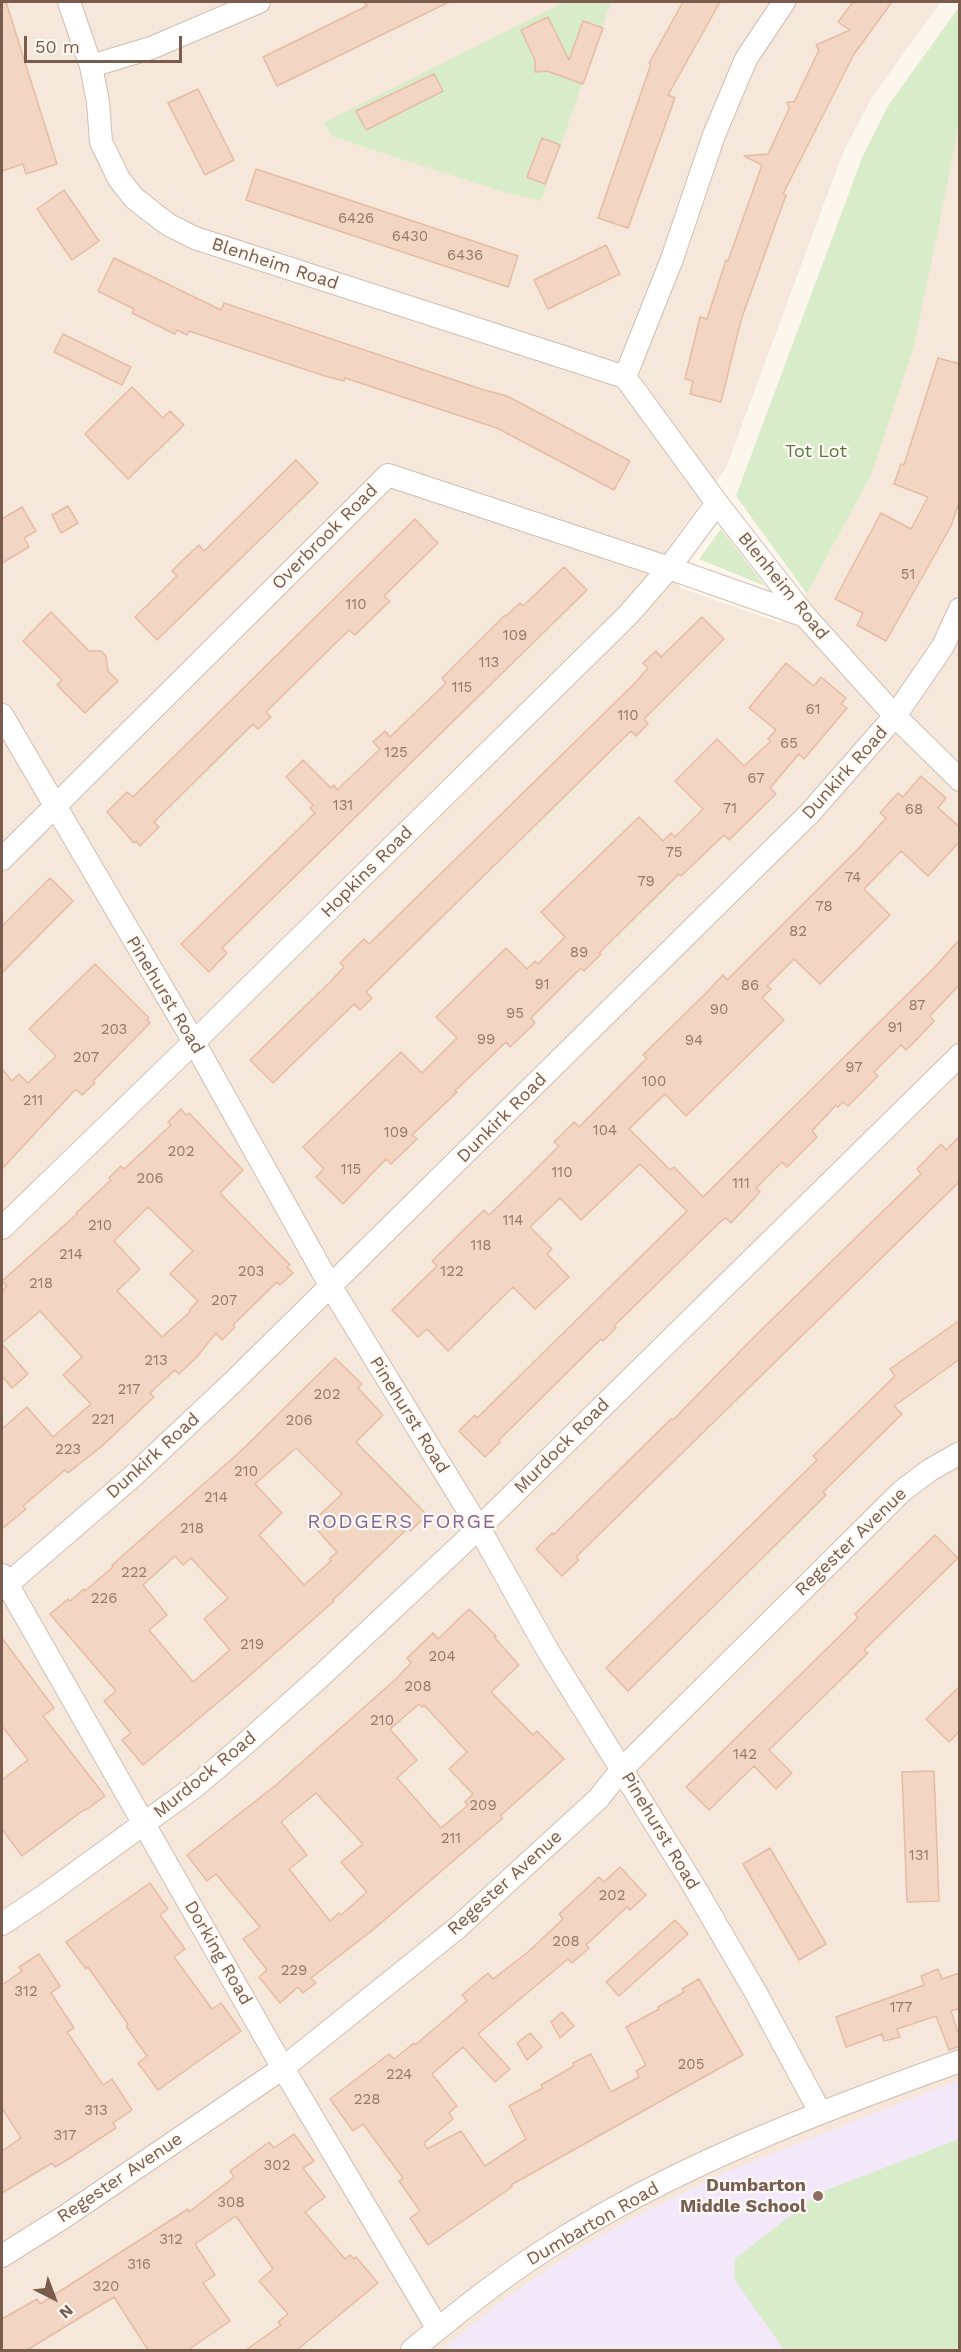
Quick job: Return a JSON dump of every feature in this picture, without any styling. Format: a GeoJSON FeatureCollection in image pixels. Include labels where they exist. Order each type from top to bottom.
{"type":"FeatureCollection","features":[{"type":"Feature","properties":{"kind":"street","name":"Blenheim Road"},"geometry":{"type":"LineString","coordinates":[[69,2],[91,66],[98,102],[101,142],[119,179],[134,198],[169,225],[195,238],[625,377],[717,503],[805,616],[895,716],[960,780]]}},
{"type":"Feature","properties":{"kind":"street"},"geometry":{"type":"LineString","coordinates":[[91,66],[151,48],[260,2]]}},
{"type":"Feature","properties":{"kind":"street"},"geometry":{"type":"LineString","coordinates":[[625,377],[672,259],[714,135],[746,59],[784,2]]}},
{"type":"Feature","properties":{"kind":"street","name":"Overbrook Road"},"geometry":{"type":"LineString","coordinates":[[2,859],[388,475],[669,568],[805,616]]}},
{"type":"Feature","properties":{"kind":"street","name":"Hopkins Road"},"geometry":{"type":"LineString","coordinates":[[2,1228],[628,615],[669,568],[717,503]]}},
{"type":"Feature","properties":{"kind":"street","name":"Dunkirk Road"},"geometry":{"type":"LineString","coordinates":[[3,1583],[132,1477],[232,1383],[809,814],[895,716],[943,646],[960,609]]}},
{"type":"Feature","properties":{"kind":"street","name":"Pinehurst Road"},"geometry":{"type":"LineString","coordinates":[[2,715],[194,1042],[331,1287],[479,1528],[548,1651],[692,1883],[756,1993],[820,2112]]}},
{"type":"Feature","properties":{"kind":"street","name":"Murdock Road"},"geometry":{"type":"LineString","coordinates":[[2,1924],[197,1785],[401,1603],[960,1055]]}},
{"type":"Feature","properties":{"kind":"street","name":"Regester Avenue"},"geometry":{"type":"LineString","coordinates":[[2,2256],[64,2217],[283,2068],[456,1929],[598,1798],[622,1769],[902,1491],[938,1465],[960,1453]]}},
{"type":"Feature","properties":{"kind":"street","name":"Dorking Road"},"geometry":{"type":"LineString","coordinates":[[3,1583],[283,2068],[438,2329]]}},
{"type":"Feature","properties":{"kind":"street","name":"Dumbarton Road"},"geometry":{"type":"LineString","coordinates":[[412,2350],[515,2270],[593,2220],[680,2175],[820,2112],[960,2061]]}},
{"type":"Feature","properties":{"kind":"shaded area","name":"RODGERS FORGE"},"geometry":{"type":"Polygon","coordinates":[[[2,2],[941,2],[872,97],[842,155],[726,468],[667,549],[681,588],[781,623],[807,594],[871,475],[948,179],[959,127],[959,2350],[2,2350],[2,2]]]}},
{"type":"Feature","properties":{"kind":"shaded area","name":"Dumbarton Middle School"},"geometry":{"type":"Polygon","coordinates":[[[959,2080],[959,2350],[442,2350],[499,2303],[573,2252],[631,2219],[724,2173],[959,2080]]]}},
{"type":"Feature","properties":{"kind":"green space"},"geometry":{"type":"Polygon","coordinates":[[[565,2],[611,2],[541,201],[503,192],[334,137],[323,123],[565,2]]]}},
{"type":"Feature","properties":{"kind":"green space","name":"Tot Lot"},"geometry":{"type":"Polygon","coordinates":[[[959,7],[959,127],[914,346],[871,475],[807,594],[736,496],[862,158],[888,106],[959,7]]]}},
{"type":"Feature","properties":{"kind":"green space"},"geometry":{"type":"Polygon","coordinates":[[[721,529],[765,586],[699,559],[721,529]]]}},
{"type":"Feature","properties":{"kind":"green space"},"geometry":{"type":"Polygon","coordinates":[[[959,2139],[959,2350],[784,2350],[734,2279],[735,2259],[819,2193],[959,2139]]]}},
{"type":"Feature","properties":{"kind":"building"},"geometry":{"type":"Polygon","coordinates":[[[2,2],[6,2],[57,164],[26,174],[23,164],[2,171],[2,2]]]}},
{"type":"Feature","properties":{"kind":"building"},"geometry":{"type":"Polygon","coordinates":[[[364,2],[449,2],[277,86],[263,57],[367,6],[364,2]]]}},
{"type":"Feature","properties":{"kind":"building"},"geometry":{"type":"Polygon","coordinates":[[[683,2],[720,2],[668,95],[675,98],[628,228],[598,218],[651,64],[649,63],[683,2]]]}},
{"type":"Feature","properties":{"kind":"building"},"geometry":{"type":"Polygon","coordinates":[[[853,2],[892,2],[854,54],[783,194],[786,195],[741,320],[721,402],[690,394],[693,381],[685,379],[700,317],[707,319],[726,260],[728,261],[762,165],[744,156],[768,154],[789,109],[787,102],[794,102],[819,50],[816,45],[850,30],[838,22],[853,2]]]}},
{"type":"Feature","properties":{"kind":"building"},"geometry":{"type":"Polygon","coordinates":[[[548,17],[569,60],[583,21],[603,28],[583,84],[547,71],[535,72],[535,60],[521,30],[548,17]]]}},
{"type":"Feature","properties":{"kind":"building"},"geometry":{"type":"Polygon","coordinates":[[[434,74],[443,91],[366,130],[356,111],[434,74]]]}},
{"type":"Feature","properties":{"kind":"building"},"geometry":{"type":"Polygon","coordinates":[[[198,89],[234,160],[205,175],[168,103],[198,89]]]}},
{"type":"Feature","properties":{"kind":"building"},"geometry":{"type":"Polygon","coordinates":[[[542,138],[560,145],[545,184],[527,177],[542,138]]]}},
{"type":"Feature","properties":{"kind":"building"},"geometry":{"type":"Polygon","coordinates":[[[256,169],[518,256],[508,287],[246,200],[256,169]]]}},
{"type":"Feature","properties":{"kind":"building"},"geometry":{"type":"Polygon","coordinates":[[[64,190],[99,241],[72,260],[37,209],[64,190]]]}},
{"type":"Feature","properties":{"kind":"building"},"geometry":{"type":"Polygon","coordinates":[[[606,245],[620,274],[548,309],[534,280],[606,245]]]}},
{"type":"Feature","properties":{"kind":"building"},"geometry":{"type":"Polygon","coordinates":[[[114,258],[221,310],[224,303],[507,396],[630,461],[614,490],[497,428],[345,378],[344,381],[325,376],[189,331],[187,335],[177,330],[175,334],[132,313],[134,309],[98,291],[114,258]]]}},
{"type":"Feature","properties":{"kind":"building"},"geometry":{"type":"Polygon","coordinates":[[[63,334],[131,367],[122,385],[54,352],[63,334]]]}},
{"type":"Feature","properties":{"kind":"building"},"geometry":{"type":"Polygon","coordinates":[[[938,358],[960,364],[960,500],[951,526],[886,641],[857,625],[863,613],[835,599],[881,513],[911,529],[928,497],[894,484],[901,464],[904,465],[938,358]]]}},
{"type":"Feature","properties":{"kind":"building"},"geometry":{"type":"Polygon","coordinates":[[[132,387],[163,418],[170,411],[184,425],[128,479],[85,434],[132,387]]]}},
{"type":"Feature","properties":{"kind":"building"},"geometry":{"type":"Polygon","coordinates":[[[296,460],[318,483],[157,640],[135,617],[177,576],[172,571],[184,559],[199,545],[204,551],[296,460]]]}},
{"type":"Feature","properties":{"kind":"building"},"geometry":{"type":"Polygon","coordinates":[[[68,506],[78,523],[61,533],[52,515],[68,506]]]}},
{"type":"Feature","properties":{"kind":"building"},"geometry":{"type":"Polygon","coordinates":[[[22,507],[36,531],[24,538],[29,547],[2,563],[2,519],[22,507]]]}},
{"type":"Feature","properties":{"kind":"building"},"geometry":{"type":"Polygon","coordinates":[[[415,519],[438,543],[384,596],[390,601],[355,635],[349,630],[266,712],[271,717],[258,729],[253,724],[154,822],[159,827],[140,846],[136,841],[134,843],[107,812],[127,792],[133,797],[415,519]]]}},
{"type":"Feature","properties":{"kind":"building"},"geometry":{"type":"Polygon","coordinates":[[[564,567],[587,590],[222,948],[227,953],[209,972],[181,944],[315,813],[310,808],[313,805],[286,777],[303,760],[331,788],[334,785],[337,790],[380,749],[373,742],[385,731],[390,737],[446,683],[442,678],[505,615],[520,603],[523,606],[564,567]]]}},
{"type":"Feature","properties":{"kind":"building"},"geometry":{"type":"Polygon","coordinates":[[[51,612],[89,651],[101,651],[106,656],[108,671],[118,681],[85,713],[57,685],[62,680],[23,641],[51,612]]]}},
{"type":"Feature","properties":{"kind":"building"},"geometry":{"type":"Polygon","coordinates":[[[702,617],[724,639],[644,719],[648,724],[636,736],[631,731],[366,992],[372,998],[360,1010],[354,1004],[273,1083],[250,1060],[330,982],[344,967],[340,963],[364,939],[369,944],[635,683],[648,668],[643,663],[656,651],[661,657],[702,617]]]}},
{"type":"Feature","properties":{"kind":"building"},"geometry":{"type":"Polygon","coordinates":[[[786,663],[814,686],[821,677],[846,698],[841,704],[847,708],[804,759],[799,754],[770,788],[776,794],[729,840],[724,835],[681,876],[679,874],[599,953],[601,954],[584,971],[581,968],[531,1018],[535,1023],[510,1047],[506,1042],[455,1091],[457,1092],[412,1135],[417,1139],[391,1164],[386,1159],[343,1204],[316,1177],[324,1169],[303,1147],[401,1052],[422,1073],[457,1038],[436,1017],[506,948],[527,969],[535,961],[538,964],[565,937],[541,912],[639,817],[663,841],[671,833],[675,837],[703,809],[675,781],[717,739],[744,766],[771,741],[768,739],[776,730],[749,708],[786,663]]]}},
{"type":"Feature","properties":{"kind":"building"},"geometry":{"type":"Polygon","coordinates":[[[921,776],[946,798],[938,808],[960,827],[960,841],[928,876],[901,851],[864,889],[890,915],[820,984],[794,959],[767,986],[771,989],[762,998],[784,1020],[686,1116],[665,1094],[629,1129],[670,1170],[674,1167],[703,1197],[933,969],[960,939],[960,984],[930,1016],[934,1021],[906,1050],[901,1045],[874,1072],[878,1076],[848,1106],[843,1102],[838,1107],[836,1105],[812,1131],[817,1137],[787,1167],[782,1162],[756,1188],[760,1192],[731,1223],[726,1218],[719,1223],[614,1326],[616,1328],[603,1341],[601,1339],[499,1440],[500,1442],[485,1457],[459,1431],[475,1415],[477,1418],[687,1211],[640,1164],[581,1220],[560,1198],[530,1227],[552,1249],[547,1254],[569,1277],[535,1309],[513,1287],[448,1351],[427,1329],[418,1337],[392,1310],[437,1266],[432,1261],[484,1210],[489,1215],[559,1146],[554,1142],[574,1122],[579,1127],[647,1058],[643,1055],[723,975],[727,980],[858,849],[886,818],[880,813],[898,793],[903,797],[921,776]]]}},
{"type":"Feature","properties":{"kind":"building"},"geometry":{"type":"Polygon","coordinates":[[[50,878],[73,901],[2,973],[2,926],[50,878]]]}},
{"type":"Feature","properties":{"kind":"building"},"geometry":{"type":"Polygon","coordinates":[[[95,964],[149,1018],[147,1020],[150,1023],[82,1095],[77,1090],[74,1091],[2,1169],[2,1069],[12,1081],[19,1074],[28,1083],[56,1056],[29,1029],[95,964]]]}},
{"type":"Feature","properties":{"kind":"building"},"geometry":{"type":"Polygon","coordinates":[[[181,1109],[186,1115],[189,1113],[243,1170],[220,1193],[290,1265],[287,1267],[293,1273],[280,1285],[277,1282],[233,1325],[235,1327],[222,1340],[216,1333],[196,1358],[179,1374],[175,1370],[150,1393],[154,1397],[102,1446],[68,1473],[65,1470],[23,1506],[26,1509],[2,1529],[2,1429],[27,1407],[53,1437],[91,1404],[63,1375],[82,1357],[40,1311],[2,1343],[2,1292],[7,1286],[2,1281],[77,1214],[111,1180],[109,1178],[121,1166],[124,1169],[171,1125],[168,1122],[181,1109]],[[148,1207],[114,1241],[140,1269],[117,1291],[162,1337],[190,1312],[189,1310],[198,1301],[170,1274],[193,1251],[148,1207]]]}},
{"type":"Feature","properties":{"kind":"building"},"geometry":{"type":"Polygon","coordinates":[[[960,1136],[960,1181],[576,1557],[579,1560],[562,1576],[536,1549],[671,1419],[673,1420],[754,1337],[921,1174],[917,1169],[941,1144],[946,1150],[960,1136]]]}},
{"type":"Feature","properties":{"kind":"building"},"geometry":{"type":"Polygon","coordinates":[[[960,1320],[960,1359],[894,1406],[902,1414],[823,1492],[826,1495],[628,1691],[606,1668],[817,1460],[813,1456],[895,1376],[890,1369],[960,1320]]]}},
{"type":"Feature","properties":{"kind":"building"},"geometry":{"type":"Polygon","coordinates":[[[2,1344],[28,1374],[12,1388],[2,1376],[2,1344]]]}},
{"type":"Feature","properties":{"kind":"building"},"geometry":{"type":"Polygon","coordinates":[[[335,1358],[362,1384],[358,1388],[383,1415],[356,1442],[427,1515],[410,1531],[408,1528],[334,1601],[240,1684],[143,1765],[122,1740],[131,1733],[104,1701],[116,1691],[50,1614],[68,1599],[70,1601],[84,1589],[85,1591],[242,1450],[335,1358]],[[296,1448],[255,1484],[282,1513],[259,1535],[304,1585],[331,1561],[329,1559],[337,1552],[311,1523],[342,1494],[296,1448]],[[175,1556],[143,1585],[167,1615],[149,1630],[193,1682],[230,1650],[204,1619],[228,1598],[191,1558],[183,1565],[175,1556]]]}},
{"type":"Feature","properties":{"kind":"building"},"geometry":{"type":"Polygon","coordinates":[[[935,1535],[958,1558],[864,1650],[868,1653],[769,1750],[792,1773],[776,1789],[754,1766],[709,1810],[686,1787],[858,1618],[855,1614],[935,1535]]]}},
{"type":"Feature","properties":{"kind":"building"},"geometry":{"type":"Polygon","coordinates":[[[469,1609],[496,1636],[494,1637],[519,1665],[491,1692],[533,1735],[537,1731],[564,1759],[500,1816],[503,1818],[374,1929],[311,1978],[316,1983],[303,1993],[298,1987],[280,2003],[259,1977],[267,1970],[243,1939],[260,1927],[216,1874],[207,1881],[187,1855],[276,1785],[396,1679],[411,1663],[407,1658],[433,1633],[438,1639],[469,1609]],[[419,1704],[390,1729],[417,1760],[397,1778],[441,1828],[468,1805],[465,1802],[473,1794],[449,1769],[467,1752],[424,1705],[422,1707],[419,1704]],[[316,1793],[281,1822],[307,1855],[289,1869],[330,1921],[339,1913],[341,1915],[367,1892],[341,1862],[363,1844],[316,1793]]]}},
{"type":"Feature","properties":{"kind":"building"},"geometry":{"type":"Polygon","coordinates":[[[2,1638],[54,1708],[43,1716],[105,1796],[22,1856],[2,1829],[2,1780],[28,1760],[2,1726],[2,1638]]]}},
{"type":"Feature","properties":{"kind":"building"},"geometry":{"type":"Polygon","coordinates":[[[960,1686],[960,1731],[949,1742],[926,1719],[960,1686]]]}},
{"type":"Feature","properties":{"kind":"building"},"geometry":{"type":"Polygon","coordinates":[[[934,1771],[939,1901],[907,1902],[902,1772],[934,1771]]]}},
{"type":"Feature","properties":{"kind":"building"},"geometry":{"type":"Polygon","coordinates":[[[770,1848],[826,1944],[799,1960],[743,1864],[770,1848]]]}},
{"type":"Feature","properties":{"kind":"building"},"geometry":{"type":"Polygon","coordinates":[[[620,1867],[646,1895],[630,1910],[627,1907],[586,1945],[589,1948],[572,1963],[568,1959],[478,2034],[510,2069],[495,2082],[463,2047],[432,2074],[457,2106],[449,2113],[453,2119],[424,2143],[427,2149],[461,2131],[485,2166],[526,2139],[509,2106],[543,2088],[541,2085],[574,2066],[573,2063],[591,2054],[611,2092],[639,2077],[636,2071],[646,2065],[626,2027],[659,2009],[658,2007],[684,1992],[682,1989],[699,1979],[743,2055],[511,2185],[512,2187],[428,2245],[410,2218],[420,2211],[399,2181],[403,2178],[363,2124],[353,2131],[330,2099],[389,2054],[394,2059],[414,2043],[415,2045],[467,2001],[462,1995],[488,1973],[493,1979],[528,1952],[563,1919],[559,1914],[599,1877],[604,1882],[620,1867]]]}},
{"type":"Feature","properties":{"kind":"building"},"geometry":{"type":"Polygon","coordinates":[[[150,1883],[168,1909],[160,1915],[185,1949],[174,1957],[212,2009],[221,2003],[241,2031],[158,2090],[138,2063],[147,2056],[126,2026],[128,2024],[88,1967],[86,1969],[66,1942],[150,1883]]]}},
{"type":"Feature","properties":{"kind":"building"},"geometry":{"type":"Polygon","coordinates":[[[675,1920],[688,1934],[619,1996],[606,1982],[675,1920]]]}},
{"type":"Feature","properties":{"kind":"building"},"geometry":{"type":"Polygon","coordinates":[[[39,1954],[60,1986],[51,1993],[74,2028],[67,2032],[103,2085],[112,2079],[132,2110],[113,2123],[116,2128],[70,2158],[55,2167],[52,2163],[2,2193],[2,2151],[21,2138],[2,2108],[2,1985],[22,1971],[19,1967],[39,1954]]]}},
{"type":"Feature","properties":{"kind":"building"},"geometry":{"type":"Polygon","coordinates":[[[938,1969],[942,1979],[960,1973],[960,2008],[951,2011],[960,2046],[949,2050],[936,2016],[897,2029],[900,2037],[884,2041],[882,2034],[846,2047],[836,2017],[924,1985],[921,1976],[938,1969]]]}},
{"type":"Feature","properties":{"kind":"building"},"geometry":{"type":"Polygon","coordinates":[[[562,2012],[574,2026],[560,2038],[551,2022],[562,2012]]]}},
{"type":"Feature","properties":{"kind":"building"},"geometry":{"type":"Polygon","coordinates":[[[530,2033],[542,2047],[527,2060],[517,2043],[530,2033]]]}},
{"type":"Feature","properties":{"kind":"building"},"geometry":{"type":"Polygon","coordinates":[[[294,2134],[314,2161],[303,2168],[325,2197],[305,2212],[345,2259],[350,2255],[354,2259],[356,2257],[378,2283],[297,2350],[246,2350],[281,2325],[278,2322],[288,2314],[259,2281],[273,2269],[236,2216],[195,2244],[215,2275],[203,2283],[230,2321],[188,2350],[148,2350],[114,2297],[27,2350],[2,2350],[2,2319],[37,2299],[40,2304],[188,2209],[189,2212],[234,2177],[230,2171],[269,2142],[274,2148],[294,2134]]]}},
{"type":"Feature","properties":{"kind":"place","name":"Dumbarton Middle School"},"geometry":{"type":"Point","coordinates":[818,2196]}},
{"type":"Feature","properties":{"kind":"district","name":"RODGERS FORGE"},"geometry":{"type":"Point","coordinates":[402,1522]}}]}
